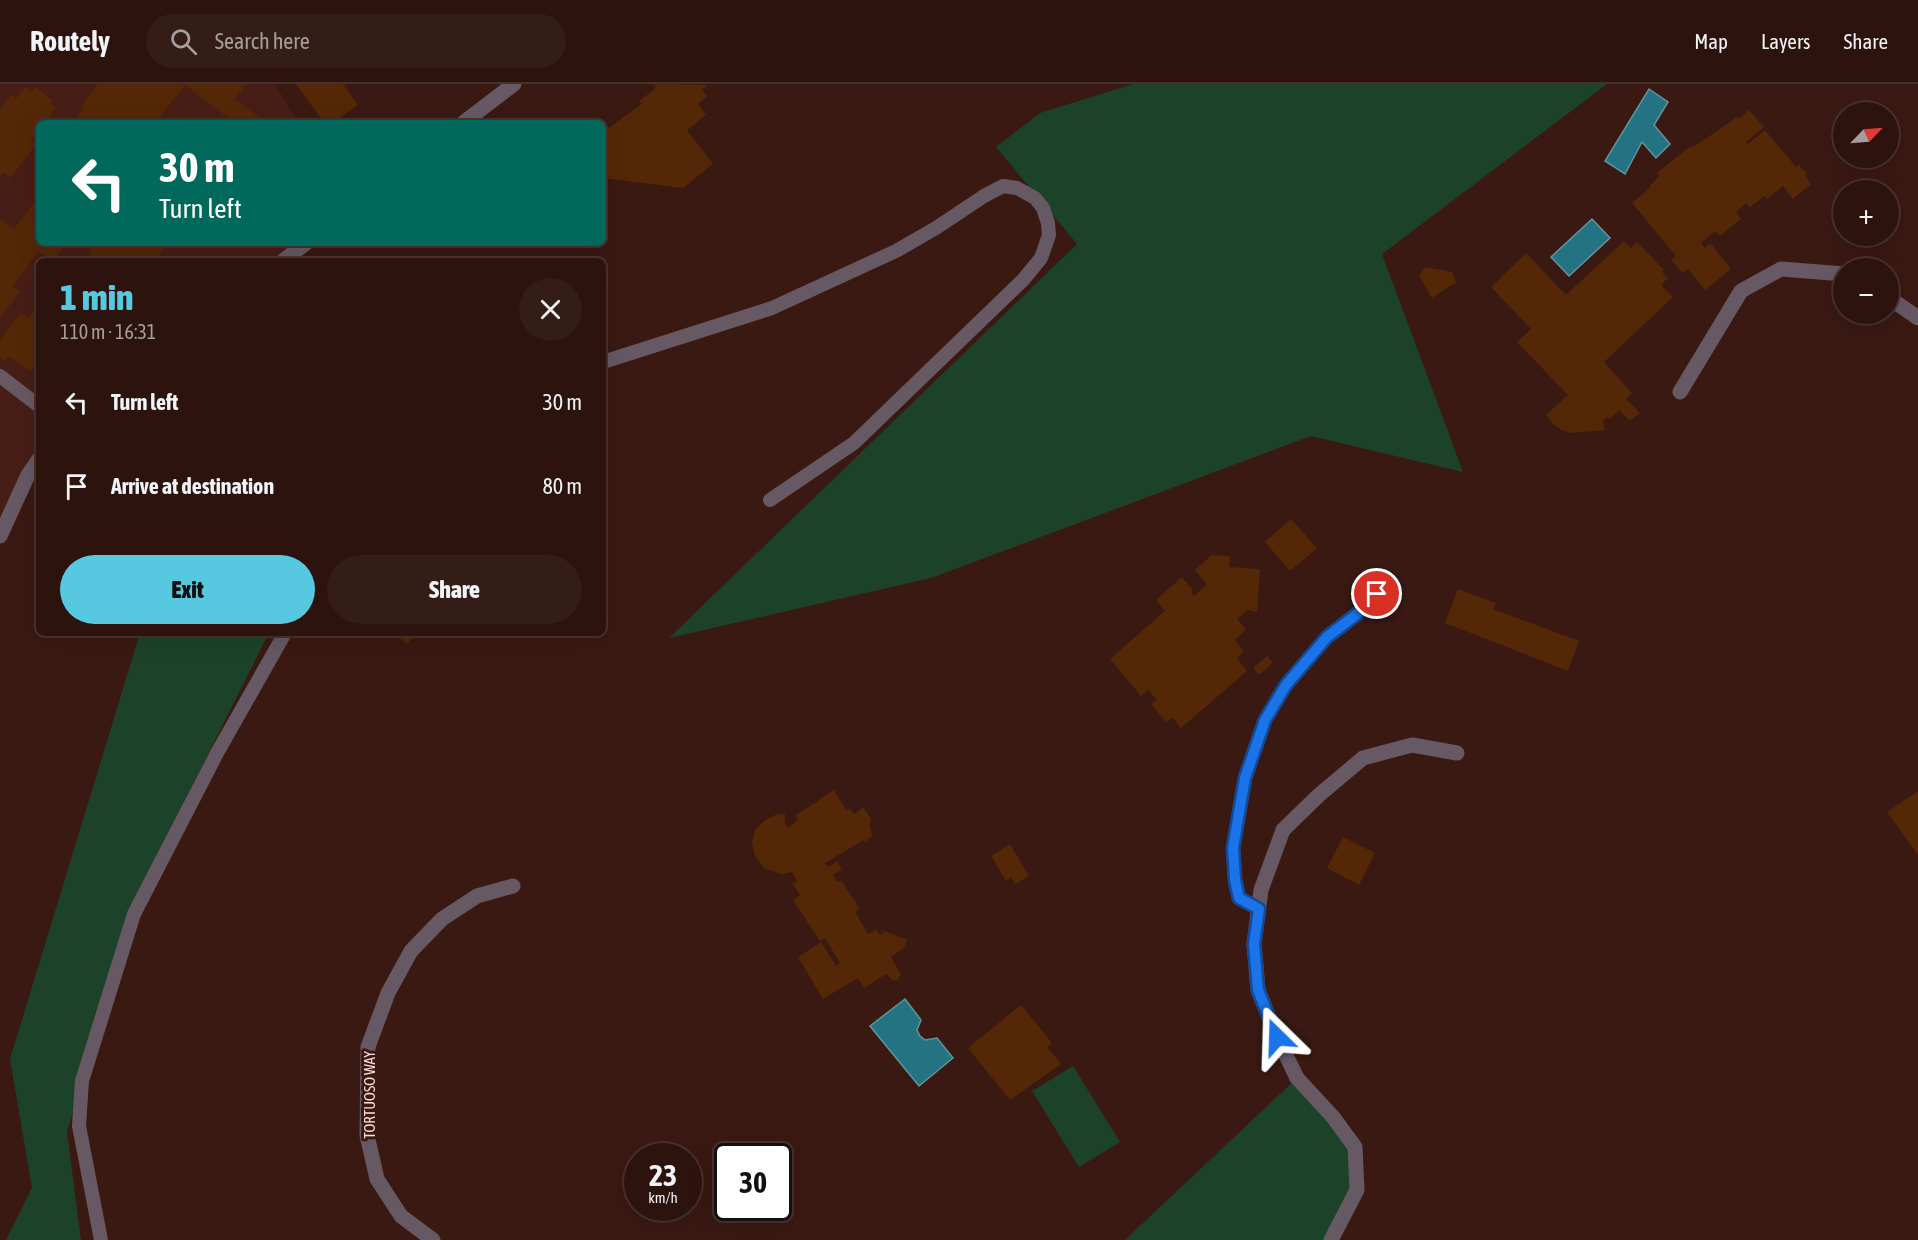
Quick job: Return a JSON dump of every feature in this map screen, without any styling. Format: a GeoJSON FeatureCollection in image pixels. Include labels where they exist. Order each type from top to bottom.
{"type":"FeatureCollection","features":[{"type":"Feature","properties":{"kind":"street"},"geometry":{"type":"LineString","coordinates":[[467,120],[514,84]]}},
{"type":"Feature","properties":{"kind":"street"},"geometry":{"type":"LineString","coordinates":[[287,258],[302,246]]}},
{"type":"Feature","properties":{"kind":"street"},"geometry":{"type":"LineString","coordinates":[[1680,392],[1742,291],[1781,269],[1833,273]]}},
{"type":"Feature","properties":{"kind":"street"},"geometry":{"type":"LineString","coordinates":[[1899,305],[1918,318]]}},
{"type":"Feature","properties":{"kind":"street"},"geometry":{"type":"LineString","coordinates":[[0,536],[28,475],[36,463]]}},
{"type":"Feature","properties":{"kind":"street"},"geometry":{"type":"LineString","coordinates":[[1331,1240],[1357,1190],[1355,1148],[1333,1117],[1297,1078],[1258,990],[1254,944],[1261,890],[1283,830],[1319,795],[1363,758],[1412,745],[1457,753]]}},
{"type":"Feature","properties":{"kind":"street","name":"TORTUOSO WAY"},"geometry":{"type":"LineString","coordinates":[[433,1240],[401,1216],[377,1179],[367,1135],[368,1047],[388,993],[411,951],[442,919],[477,896],[513,886]]}},
{"type":"Feature","properties":{"kind":"lane"},"geometry":{"type":"LineString","coordinates":[[606,361],[772,308],[896,251],[1003,186],[1017,188],[1035,198],[1043,208],[1049,235],[1041,258],[1023,280],[854,443],[770,500]]}},
{"type":"Feature","properties":{"kind":"lane"},"geometry":{"type":"LineString","coordinates":[[0,376],[36,404]]}},
{"type":"Feature","properties":{"kind":"lane"},"geometry":{"type":"LineString","coordinates":[[1259,909],[1239,898],[1235,880],[1233,848],[1245,778],[1265,720],[1286,685],[1327,637],[1357,614],[1377,594]]}},
{"type":"Feature","properties":{"kind":"lane"},"geometry":{"type":"LineString","coordinates":[[101,1240],[80,1126],[82,1082],[134,914],[217,753],[283,636]]}},
{"type":"Feature","properties":{"kind":"shaded area"},"geometry":{"type":"Polygon","coordinates":[[[0,84],[275,84],[297,120],[36,120],[36,246],[302,246],[287,258],[36,258],[36,465],[0,536],[0,84]]]}},
{"type":"Feature","properties":{"kind":"green space"},"geometry":{"type":"Polygon","coordinates":[[[1133,84],[1607,84],[1382,254],[1463,472],[1311,436],[931,578],[669,638],[1077,244],[996,147],[1040,113],[1133,84]]]}},
{"type":"Feature","properties":{"kind":"green space"},"geometry":{"type":"Polygon","coordinates":[[[139,636],[267,636],[133,903],[67,1132],[81,1240],[6,1240],[32,1188],[10,1059],[139,636]]]}},
{"type":"Feature","properties":{"kind":"green space"},"geometry":{"type":"Polygon","coordinates":[[[1073,1066],[1120,1142],[1079,1167],[1032,1091],[1073,1066]]]}},
{"type":"Feature","properties":{"kind":"green space"},"geometry":{"type":"Polygon","coordinates":[[[1297,1078],[1355,1147],[1357,1190],[1331,1240],[1125,1240],[1297,1078]]]}},
{"type":"Feature","properties":{"kind":"water"},"geometry":{"type":"Polygon","coordinates":[[[1649,89],[1668,102],[1654,125],[1670,144],[1656,158],[1642,142],[1625,174],[1605,161],[1649,89]]]}},
{"type":"Feature","properties":{"kind":"water"},"geometry":{"type":"Polygon","coordinates":[[[1592,219],[1610,238],[1569,276],[1551,257],[1592,219]]]}},
{"type":"Feature","properties":{"kind":"water"},"geometry":{"type":"Polygon","coordinates":[[[905,999],[921,1020],[917,1030],[920,1036],[925,1040],[937,1038],[953,1058],[919,1086],[870,1026],[905,999]]]}},
{"type":"Feature","properties":{"kind":"building"},"geometry":{"type":"Polygon","coordinates":[[[98,84],[246,84],[235,99],[263,120],[231,120],[185,85],[157,120],[75,120],[83,109],[81,107],[98,84]]]}},
{"type":"Feature","properties":{"kind":"building"},"geometry":{"type":"Polygon","coordinates":[[[296,84],[343,84],[358,105],[336,120],[322,120],[296,84]]]}},
{"type":"Feature","properties":{"kind":"building"},"geometry":{"type":"Polygon","coordinates":[[[654,84],[708,85],[702,90],[707,96],[698,104],[706,115],[687,130],[713,164],[683,188],[606,178],[606,130],[642,104],[639,101],[656,88],[654,84]]]}},
{"type":"Feature","properties":{"kind":"building"},"geometry":{"type":"Polygon","coordinates":[[[25,87],[33,91],[36,87],[52,100],[50,103],[56,108],[47,120],[36,120],[36,134],[31,140],[36,144],[11,178],[3,172],[0,176],[0,110],[12,94],[17,98],[25,87]]]}},
{"type":"Feature","properties":{"kind":"building"},"geometry":{"type":"Polygon","coordinates":[[[1749,110],[1764,127],[1746,142],[1748,144],[1765,130],[1796,167],[1799,165],[1807,174],[1805,176],[1811,184],[1793,199],[1783,186],[1767,199],[1765,196],[1750,207],[1746,203],[1736,212],[1741,219],[1720,236],[1715,231],[1701,243],[1705,248],[1710,243],[1731,269],[1705,290],[1688,269],[1683,273],[1671,260],[1676,256],[1632,203],[1650,188],[1659,176],[1657,173],[1688,148],[1695,146],[1737,117],[1739,119],[1749,110]]]}},
{"type":"Feature","properties":{"kind":"building"},"geometry":{"type":"Polygon","coordinates":[[[36,200],[36,246],[64,246],[55,258],[48,258],[38,252],[13,286],[20,291],[0,318],[0,219],[14,229],[36,200]]]}},
{"type":"Feature","properties":{"kind":"building"},"geometry":{"type":"Polygon","coordinates":[[[1624,241],[1631,248],[1637,242],[1664,270],[1662,272],[1668,278],[1661,285],[1673,297],[1604,362],[1632,393],[1626,399],[1640,413],[1630,421],[1619,410],[1610,419],[1607,417],[1603,421],[1605,430],[1572,433],[1564,431],[1554,425],[1546,415],[1568,395],[1517,342],[1531,329],[1491,287],[1526,253],[1566,295],[1624,241]]]}},
{"type":"Feature","properties":{"kind":"building"},"geometry":{"type":"Polygon","coordinates":[[[93,246],[162,246],[164,248],[157,258],[89,258],[91,256],[88,253],[93,246]]]}},
{"type":"Feature","properties":{"kind":"building"},"geometry":{"type":"Polygon","coordinates":[[[1425,267],[1452,272],[1456,282],[1432,298],[1419,276],[1425,267]]]}},
{"type":"Feature","properties":{"kind":"building"},"geometry":{"type":"Polygon","coordinates":[[[36,307],[36,364],[30,371],[9,356],[4,361],[0,358],[0,340],[20,313],[28,318],[36,307]]]}},
{"type":"Feature","properties":{"kind":"building"},"geometry":{"type":"Polygon","coordinates":[[[1291,519],[1317,548],[1290,571],[1265,542],[1291,519]]]}},
{"type":"Feature","properties":{"kind":"building"},"geometry":{"type":"Polygon","coordinates":[[[1212,555],[1230,556],[1229,567],[1260,569],[1257,612],[1247,610],[1237,619],[1246,629],[1235,640],[1244,652],[1237,658],[1247,671],[1181,728],[1172,717],[1166,722],[1151,704],[1157,700],[1148,690],[1141,696],[1110,659],[1165,611],[1156,600],[1182,577],[1193,590],[1191,592],[1194,596],[1207,585],[1195,570],[1212,555]]]}},
{"type":"Feature","properties":{"kind":"building"},"geometry":{"type":"Polygon","coordinates":[[[1458,589],[1496,603],[1493,609],[1579,641],[1568,671],[1445,623],[1458,589]]]}},
{"type":"Feature","properties":{"kind":"building"},"geometry":{"type":"Polygon","coordinates":[[[398,636],[414,636],[407,644],[398,636]]]}},
{"type":"Feature","properties":{"kind":"building"},"geometry":{"type":"Polygon","coordinates":[[[1267,656],[1273,663],[1259,675],[1253,668],[1267,656]]]}},
{"type":"Feature","properties":{"kind":"building"},"geometry":{"type":"Polygon","coordinates":[[[834,790],[846,810],[850,809],[855,814],[863,807],[871,819],[872,836],[825,863],[828,867],[837,861],[842,870],[833,874],[837,882],[841,880],[860,909],[855,912],[868,934],[876,930],[880,935],[885,931],[907,940],[904,948],[891,957],[901,975],[897,980],[894,981],[886,974],[864,988],[858,978],[823,999],[798,957],[821,942],[836,966],[840,963],[825,938],[820,941],[793,900],[800,895],[792,883],[797,881],[792,872],[781,874],[764,868],[755,856],[752,842],[755,830],[764,821],[777,814],[785,814],[785,824],[788,828],[798,820],[795,816],[834,790]]]}},
{"type":"Feature","properties":{"kind":"building"},"geometry":{"type":"Polygon","coordinates":[[[1918,791],[1918,855],[1887,812],[1918,791]]]}},
{"type":"Feature","properties":{"kind":"building"},"geometry":{"type":"Polygon","coordinates":[[[1343,837],[1375,853],[1359,885],[1327,868],[1343,837]]]}},
{"type":"Feature","properties":{"kind":"building"},"geometry":{"type":"Polygon","coordinates":[[[1010,844],[1029,876],[1015,884],[1011,877],[1006,881],[991,856],[1010,844]]]}},
{"type":"Feature","properties":{"kind":"building"},"geometry":{"type":"Polygon","coordinates":[[[1021,1005],[1052,1043],[1047,1047],[1061,1064],[1010,1100],[968,1048],[1021,1005]]]}},
{"type":"Feature","properties":{"kind":"route"},"geometry":{"type":"LineString","coordinates":[[1277,1037],[1258,990],[1254,944],[1259,909],[1239,898],[1235,880],[1233,848],[1245,778],[1265,720],[1286,685],[1327,637],[1357,614],[1377,594]]}}]}
